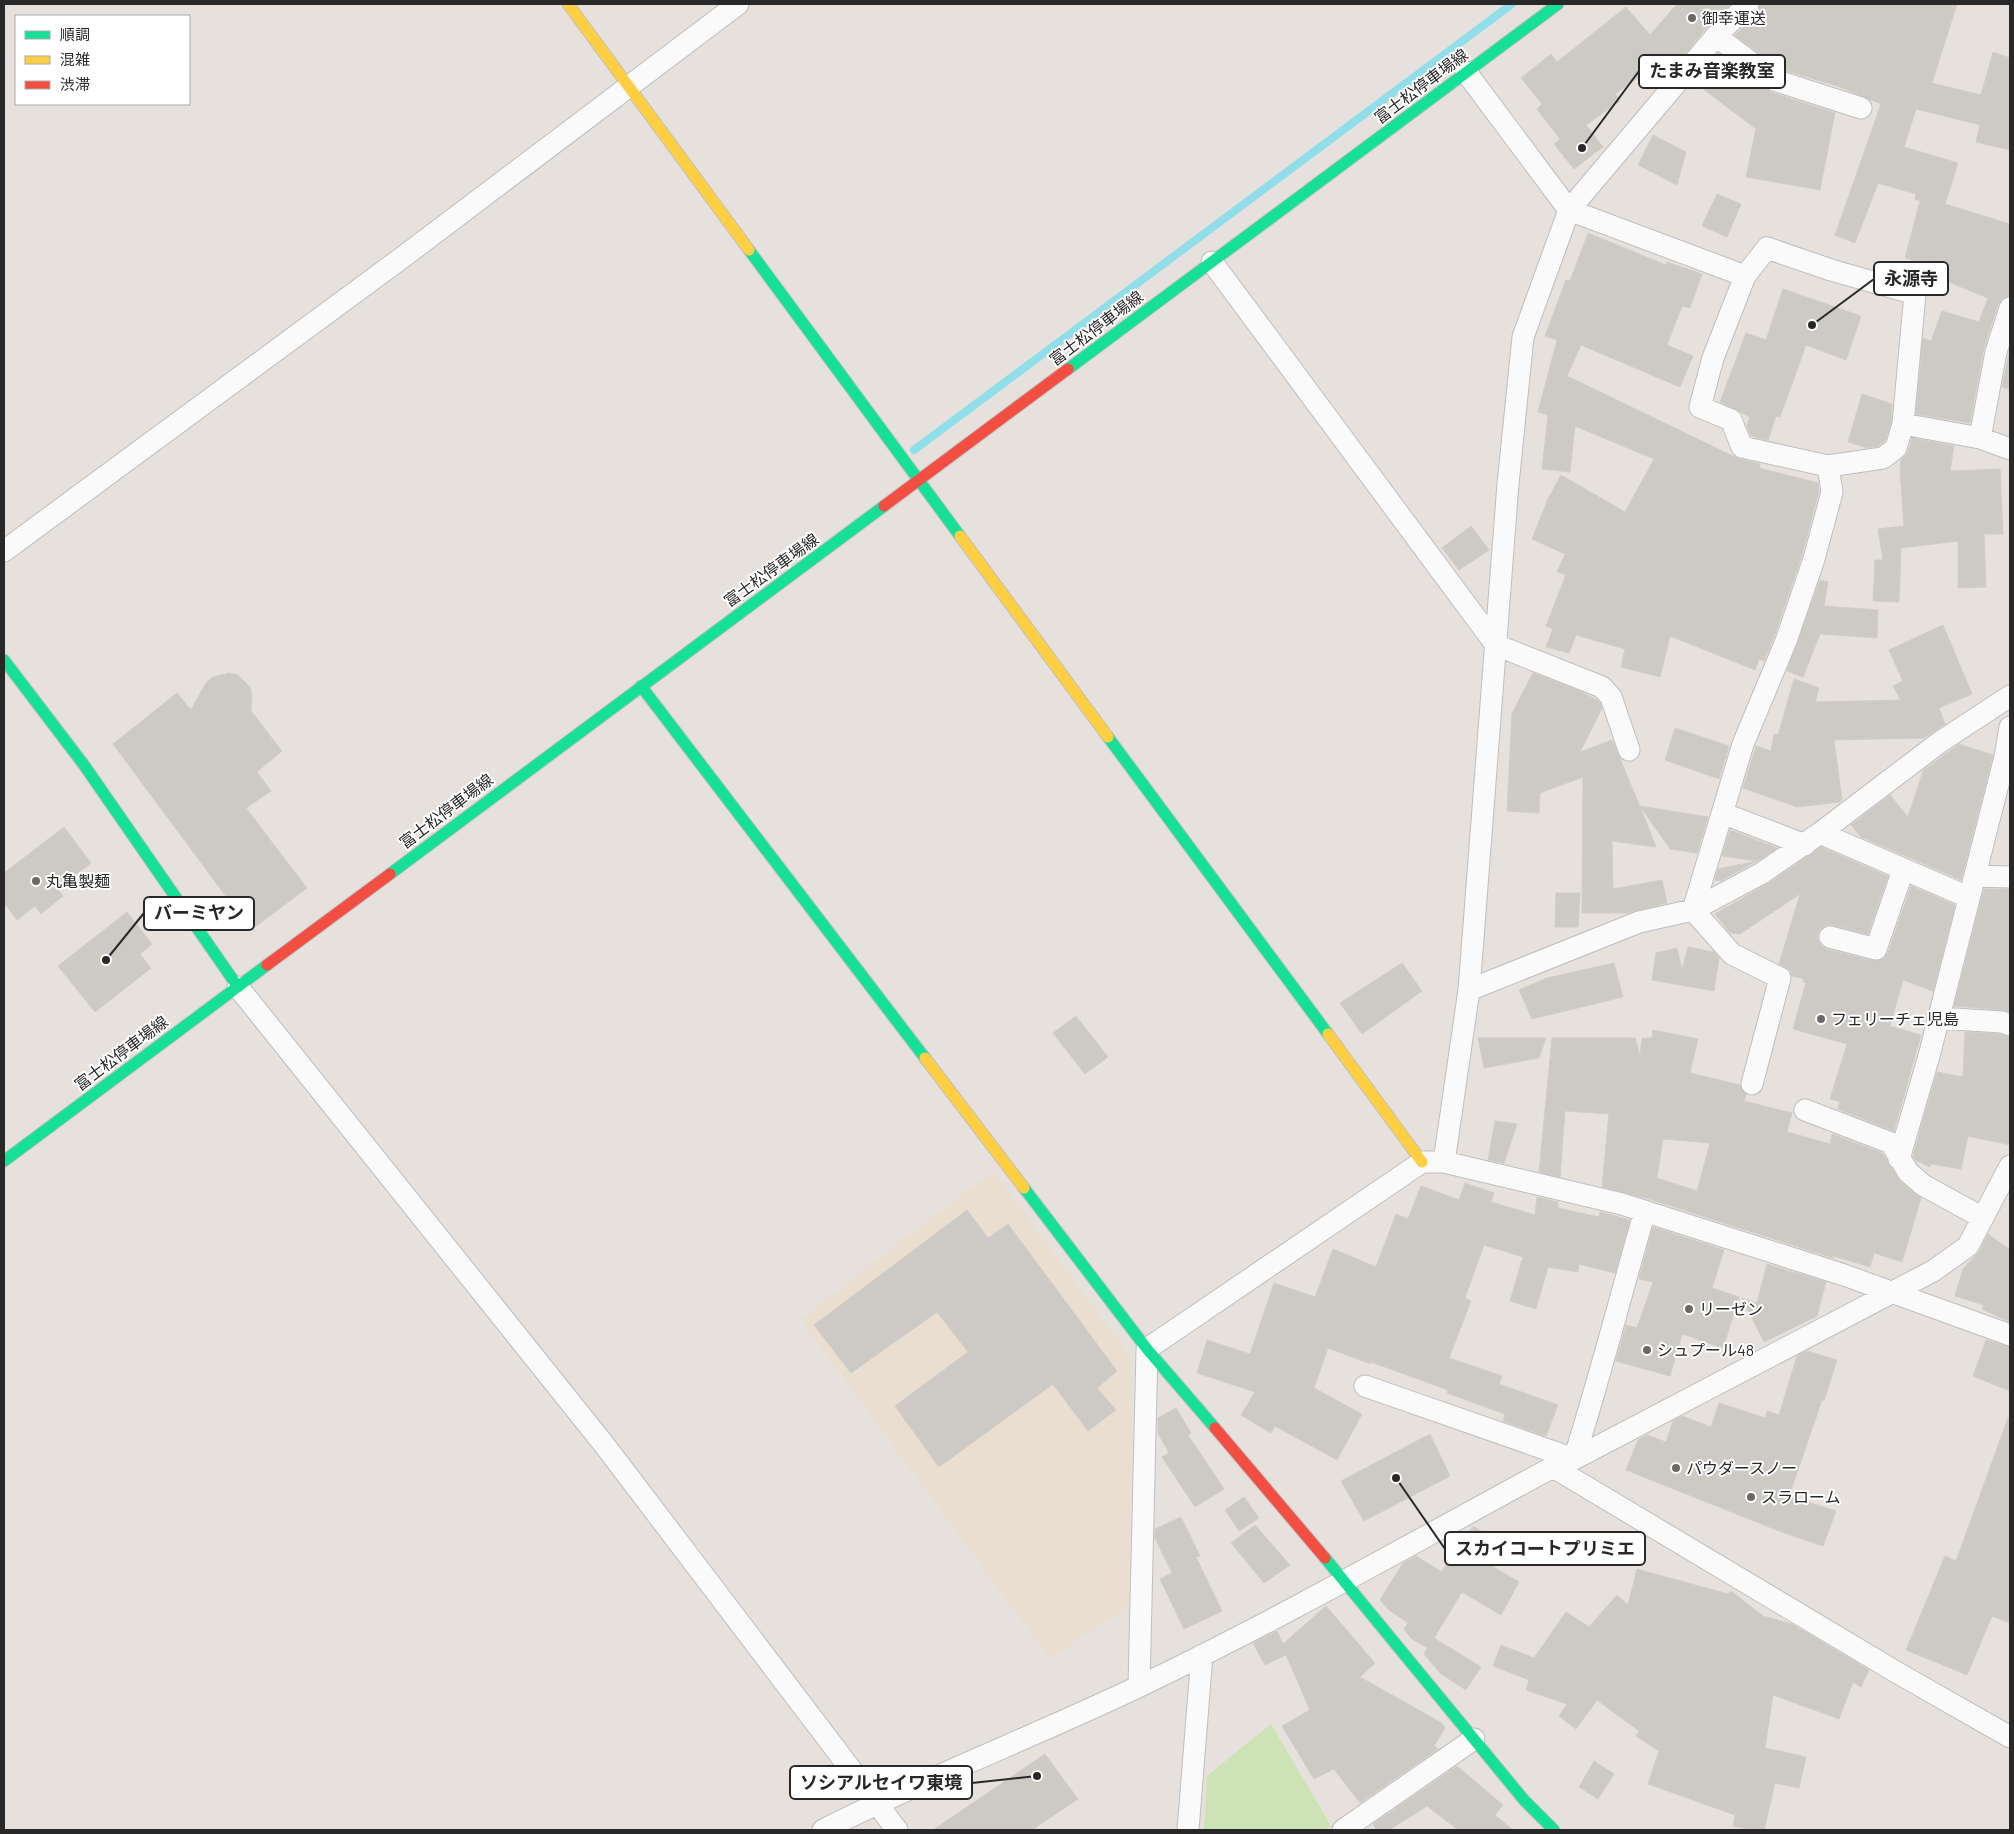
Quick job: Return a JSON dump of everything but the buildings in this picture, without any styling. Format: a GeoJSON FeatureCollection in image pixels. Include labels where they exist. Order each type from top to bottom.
{"type":"FeatureCollection","features":[{"type":"Feature","properties":{"kind":"street"},"geometry":{"type":"LineString","coordinates":[[568,4],[1422,1162]]}},
{"type":"Feature","properties":{"kind":"street"},"geometry":{"type":"LineString","coordinates":[[4,551],[407,254],[628,85],[738,4]]}},
{"type":"Feature","properties":{"kind":"street","name":"富士松停車場線"},"geometry":{"type":"LineString","coordinates":[[4,1162],[1558,4]]}},
{"type":"Feature","properties":{"kind":"street"},"geometry":{"type":"LineString","coordinates":[[1444,1162],[1469,990],[1508,484],[1523,337],[1569,210],[1716,36],[1748,4]]}},
{"type":"Feature","properties":{"kind":"street"},"geometry":{"type":"LineString","coordinates":[[1716,36],[1774,80],[1861,108]]}},
{"type":"Feature","properties":{"kind":"street"},"geometry":{"type":"LineString","coordinates":[[1466,72],[1569,210],[1745,276]]}},
{"type":"Feature","properties":{"kind":"street"},"geometry":{"type":"LineString","coordinates":[[1767,248],[1880,285],[1915,294],[1903,424],[1896,448],[1883,458],[1828,466],[1742,447],[1730,420],[1700,407],[1714,358],[1745,276],[1767,248]]}},
{"type":"Feature","properties":{"kind":"street"},"geometry":{"type":"LineString","coordinates":[[1212,262],[1496,645],[1602,688],[1610,697],[1629,750]]}},
{"type":"Feature","properties":{"kind":"street"},"geometry":{"type":"LineString","coordinates":[[1980,438],[1996,352],[2010,308]]}},
{"type":"Feature","properties":{"kind":"street"},"geometry":{"type":"LineString","coordinates":[[1903,424],[1980,438],[2010,448]]}},
{"type":"Feature","properties":{"kind":"street"},"geometry":{"type":"LineString","coordinates":[[1693,910],[1744,744],[1786,641],[1814,559],[1832,492],[1828,466]]}},
{"type":"Feature","properties":{"kind":"street"},"geometry":{"type":"LineString","coordinates":[[4,660],[84,765],[238,987],[606,1447],[897,1830]]}},
{"type":"Feature","properties":{"kind":"street"},"geometry":{"type":"LineString","coordinates":[[641,686],[1146,1349],[1344,1580],[1524,1800],[1554,1830]]}},
{"type":"Feature","properties":{"kind":"street"},"geometry":{"type":"LineString","coordinates":[[1469,990],[1639,922],[1693,910],[1762,874],[1812,839],[1940,742],[2010,696]]}},
{"type":"Feature","properties":{"kind":"street"},"geometry":{"type":"LineString","coordinates":[[1899,1159],[1938,1018],[2005,757],[2010,727]]}},
{"type":"Feature","properties":{"kind":"street"},"geometry":{"type":"LineString","coordinates":[[1722,813],[1812,839],[1903,870],[1968,897]]}},
{"type":"Feature","properties":{"kind":"street"},"geometry":{"type":"LineString","coordinates":[[1830,937],[1876,949],[1903,870]]}},
{"type":"Feature","properties":{"kind":"street"},"geometry":{"type":"LineString","coordinates":[[1974,876],[2010,877]]}},
{"type":"Feature","properties":{"kind":"street"},"geometry":{"type":"LineString","coordinates":[[1693,910],[1732,954],[1780,978],[1752,1084]]}},
{"type":"Feature","properties":{"kind":"street"},"geometry":{"type":"LineString","coordinates":[[1938,1018],[2002,1022],[2010,1025]]}},
{"type":"Feature","properties":{"kind":"street"},"geometry":{"type":"LineString","coordinates":[[1805,1110],[1891,1143],[1908,1172],[1923,1185],[1983,1218]]}},
{"type":"Feature","properties":{"kind":"street"},"geometry":{"type":"LineString","coordinates":[[1146,1349],[1422,1162],[1444,1162],[1622,1204],[1844,1275],[2010,1335]]}},
{"type":"Feature","properties":{"kind":"street"},"geometry":{"type":"LineString","coordinates":[[822,1830],[876,1803],[1139,1686],[1202,1655],[1553,1467],[1574,1459],[1933,1271],[1968,1246],[2010,1166]]}},
{"type":"Feature","properties":{"kind":"street"},"geometry":{"type":"LineString","coordinates":[[1574,1459],[1598,1386],[1616,1312],[1645,1211]]}},
{"type":"Feature","properties":{"kind":"street"},"geometry":{"type":"LineString","coordinates":[[1139,1686],[1146,1349]]}},
{"type":"Feature","properties":{"kind":"street"},"geometry":{"type":"LineString","coordinates":[[1365,1386],[1574,1459]]}},
{"type":"Feature","properties":{"kind":"street"},"geometry":{"type":"LineString","coordinates":[[1553,1467],[1896,1672],[2010,1737]]}},
{"type":"Feature","properties":{"kind":"street"},"geometry":{"type":"LineString","coordinates":[[1188,1830],[1202,1655]]}},
{"type":"Feature","properties":{"kind":"street"},"geometry":{"type":"LineString","coordinates":[[1343,1830],[1474,1739]]}},
{"type":"Feature","properties":{"kind":"shaded area"},"geometry":{"type":"Polygon","coordinates":[[[993,1171],[1132,1359],[1129,1605],[1050,1659],[800,1319],[993,1171]]]}},
{"type":"Feature","properties":{"kind":"green space"},"geometry":{"type":"Polygon","coordinates":[[[1271,1724],[1331,1826],[1325,1830],[1204,1830],[1207,1776],[1271,1724]]]}},
{"type":"Feature","properties":{"kind":"waterway"},"geometry":{"type":"LineString","coordinates":[[914,450],[1512,4]]}},
{"type":"Feature","properties":{"kind":"traffic: fast"},"geometry":{"type":"LineString","coordinates":[[1068,369],[1558,4]]}},
{"type":"Feature","properties":{"kind":"traffic: fast"},"geometry":{"type":"LineString","coordinates":[[749,250],[960,536]]}},
{"type":"Feature","properties":{"kind":"traffic: fast"},"geometry":{"type":"LineString","coordinates":[[390,874],[884,506]]}},
{"type":"Feature","properties":{"kind":"traffic: fast"},"geometry":{"type":"LineString","coordinates":[[4,660],[84,765],[238,987]]}},
{"type":"Feature","properties":{"kind":"traffic: fast"},"geometry":{"type":"LineString","coordinates":[[641,686],[925,1058]]}},
{"type":"Feature","properties":{"kind":"traffic: fast"},"geometry":{"type":"LineString","coordinates":[[1108,737],[1328,1034]]}},
{"type":"Feature","properties":{"kind":"traffic: fast"},"geometry":{"type":"LineString","coordinates":[[4,1161],[267,965]]}},
{"type":"Feature","properties":{"kind":"traffic: fast"},"geometry":{"type":"LineString","coordinates":[[1024,1188],[1147,1349],[1215,1428]]}},
{"type":"Feature","properties":{"kind":"traffic: fast"},"geometry":{"type":"LineString","coordinates":[[1325,1558],[1524,1800],[1554,1830]]}},
{"type":"Feature","properties":{"kind":"traffic: slow"},"geometry":{"type":"LineString","coordinates":[[568,4],[749,250]]}},
{"type":"Feature","properties":{"kind":"traffic: slow"},"geometry":{"type":"LineString","coordinates":[[960,536],[1108,737]]}},
{"type":"Feature","properties":{"kind":"traffic: slow"},"geometry":{"type":"LineString","coordinates":[[1328,1034],[1422,1162]]}},
{"type":"Feature","properties":{"kind":"traffic: slow"},"geometry":{"type":"LineString","coordinates":[[925,1058],[1024,1188]]}},
{"type":"Feature","properties":{"kind":"traffic: jam"},"geometry":{"type":"LineString","coordinates":[[884,506],[1068,369]]}},
{"type":"Feature","properties":{"kind":"traffic: jam"},"geometry":{"type":"LineString","coordinates":[[267,965],[390,874]]}},
{"type":"Feature","properties":{"kind":"traffic: jam"},"geometry":{"type":"LineString","coordinates":[[1215,1428],[1325,1558]]}},
{"type":"Feature","properties":{"kind":"place","name":"御幸運送"},"geometry":{"type":"Point","coordinates":[1692,18]}},
{"type":"Feature","properties":{"kind":"place","name":"たまみ音楽教室"},"geometry":{"type":"Point","coordinates":[1582,148]}},
{"type":"Feature","properties":{"kind":"place","name":"永源寺"},"geometry":{"type":"Point","coordinates":[1812,325]}},
{"type":"Feature","properties":{"kind":"place","name":"丸亀製麺"},"geometry":{"type":"Point","coordinates":[36,881]}},
{"type":"Feature","properties":{"kind":"place","name":"バーミヤン"},"geometry":{"type":"Point","coordinates":[106,960]}},
{"type":"Feature","properties":{"kind":"place","name":"フェリーチェ児島"},"geometry":{"type":"Point","coordinates":[1821,1019]}},
{"type":"Feature","properties":{"kind":"place","name":"リーゼン"},"geometry":{"type":"Point","coordinates":[1689,1309]}},
{"type":"Feature","properties":{"kind":"place","name":"シュプール48"},"geometry":{"type":"Point","coordinates":[1647,1350]}},
{"type":"Feature","properties":{"kind":"place","name":"パウダースノー"},"geometry":{"type":"Point","coordinates":[1676,1468]}},
{"type":"Feature","properties":{"kind":"place","name":"スカイコートプリミエ"},"geometry":{"type":"Point","coordinates":[1396,1478]}},
{"type":"Feature","properties":{"kind":"place","name":"スラローム"},"geometry":{"type":"Point","coordinates":[1751,1497]}},
{"type":"Feature","properties":{"kind":"place","name":"ソシアルセイワ東境"},"geometry":{"type":"Point","coordinates":[1037,1776]}}]}
